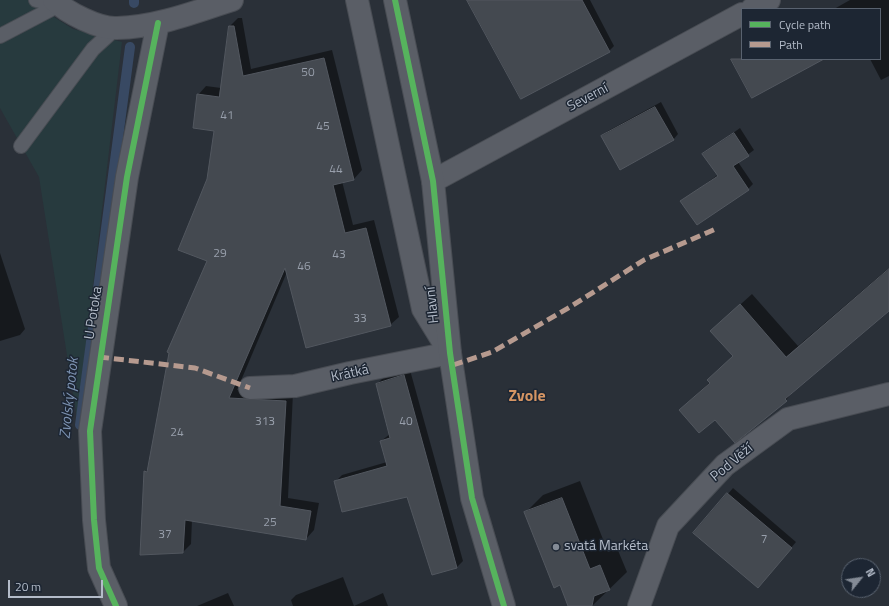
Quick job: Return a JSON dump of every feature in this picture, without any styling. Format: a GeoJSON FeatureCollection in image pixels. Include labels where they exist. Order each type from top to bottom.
{"type":"FeatureCollection","features":[{"type":"Feature","properties":{"kind":"street"},"geometry":{"type":"LineString","coordinates":[[57,3],[79,17],[116,28],[158,23],[232,0]]}},
{"type":"Feature","properties":{"kind":"street","name":"Hlavní"},"geometry":{"type":"LineString","coordinates":[[357,0],[423,309],[450,353]]}},
{"type":"Feature","properties":{"kind":"street","name":"Hlavní"},"geometry":{"type":"LineString","coordinates":[[395,0],[433,181],[450,353],[472,498],[504,606]]}},
{"type":"Feature","properties":{"kind":"street"},"geometry":{"type":"LineString","coordinates":[[754,8],[769,0]]}},
{"type":"Feature","properties":{"kind":"street","name":"Severní"},"geometry":{"type":"LineString","coordinates":[[433,181],[741,15]]}},
{"type":"Feature","properties":{"kind":"street","name":"U Potoka"},"geometry":{"type":"LineString","coordinates":[[116,606],[99,568],[94,520],[90,431],[127,177],[158,23]]}},
{"type":"Feature","properties":{"kind":"street","name":"Krátká"},"geometry":{"type":"LineString","coordinates":[[250,388],[295,386],[350,373],[450,353]]}},
{"type":"Feature","properties":{"kind":"street","name":"Pod Věží"},"geometry":{"type":"LineString","coordinates":[[639,606],[668,526],[725,465],[788,419],[889,394]]}},
{"type":"Feature","properties":{"kind":"lane"},"geometry":{"type":"LineString","coordinates":[[36,0],[57,3]]}},
{"type":"Feature","properties":{"kind":"lane"},"geometry":{"type":"LineString","coordinates":[[0,36],[57,3]]}},
{"type":"Feature","properties":{"kind":"lane"},"geometry":{"type":"LineString","coordinates":[[21,146],[93,49],[116,28]]}},
{"type":"Feature","properties":{"kind":"green space"},"geometry":{"type":"Polygon","coordinates":[[[0,0],[36,0],[54,17],[73,29],[122,42],[77,419],[39,177],[0,108],[0,0]]]}},
{"type":"Feature","properties":{"kind":"building"},"geometry":{"type":"Polygon","coordinates":[[[467,0],[582,0],[610,52],[521,99],[467,0]]]}},
{"type":"Feature","properties":{"kind":"building"},"geometry":{"type":"Polygon","coordinates":[[[229,26],[234,26],[243,76],[324,58],[354,180],[333,185],[345,233],[366,228],[391,326],[306,348],[285,268],[229,398],[286,401],[280,506],[311,511],[306,540],[185,520],[183,553],[140,555],[144,471],[147,472],[169,353],[167,352],[207,261],[178,250],[207,179],[214,131],[193,128],[197,94],[219,97],[229,26]]]}},
{"type":"Feature","properties":{"kind":"building"},"geometry":{"type":"Polygon","coordinates":[[[731,59],[822,60],[752,98],[731,59]]]}},
{"type":"Feature","properties":{"kind":"building"},"geometry":{"type":"Polygon","coordinates":[[[655,107],[674,140],[620,170],[601,136],[655,107]]]}},
{"type":"Feature","properties":{"kind":"building"},"geometry":{"type":"Polygon","coordinates":[[[734,133],[749,156],[733,166],[749,190],[697,225],[680,201],[718,176],[702,154],[734,133]]]}},
{"type":"Feature","properties":{"kind":"building"},"geometry":{"type":"Polygon","coordinates":[[[889,269],[889,311],[785,399],[787,401],[735,443],[715,420],[699,433],[679,410],[710,383],[707,380],[733,356],[710,331],[740,304],[786,357],[889,269]]]}},
{"type":"Feature","properties":{"kind":"building"},"geometry":{"type":"Polygon","coordinates":[[[404,375],[457,568],[432,575],[407,497],[342,512],[334,481],[387,466],[380,441],[390,438],[376,384],[404,375]]]}},
{"type":"Feature","properties":{"kind":"building"},"geometry":{"type":"Polygon","coordinates":[[[727,493],[792,548],[758,588],[693,533],[727,493]]]}},
{"type":"Feature","properties":{"kind":"building","name":"svatá Markéta"},"geometry":{"type":"Polygon","coordinates":[[[562,498],[590,569],[600,565],[610,590],[594,596],[592,606],[568,606],[560,585],[554,588],[524,512],[562,498]]]}},
{"type":"Feature","properties":{"kind":"waterway","name":"Zvolský potok"},"geometry":{"type":"LineString","coordinates":[[80,425],[130,47]]}},
{"type":"Feature","properties":{"kind":"marked path"},"geometry":{"type":"LineString","coordinates":[[453,365],[492,352],[570,307],[644,260],[718,228]]}},
{"type":"Feature","properties":{"kind":"marked path"},"geometry":{"type":"LineString","coordinates":[[99,357],[195,368],[250,388]]}},
{"type":"Feature","properties":{"kind":"cycle path"},"geometry":{"type":"LineString","coordinates":[[395,0],[433,181],[450,353],[472,498],[504,606]]}},
{"type":"Feature","properties":{"kind":"cycle path"},"geometry":{"type":"LineString","coordinates":[[116,606],[99,568],[94,520],[90,431],[127,177],[158,23]]}},
{"type":"Feature","properties":{"kind":"place","name":"svatá Markéta"},"geometry":{"type":"Point","coordinates":[556,547]}},
{"type":"Feature","properties":{"kind":"district","name":"Zvole"},"geometry":{"type":"Point","coordinates":[527,397]}}]}
